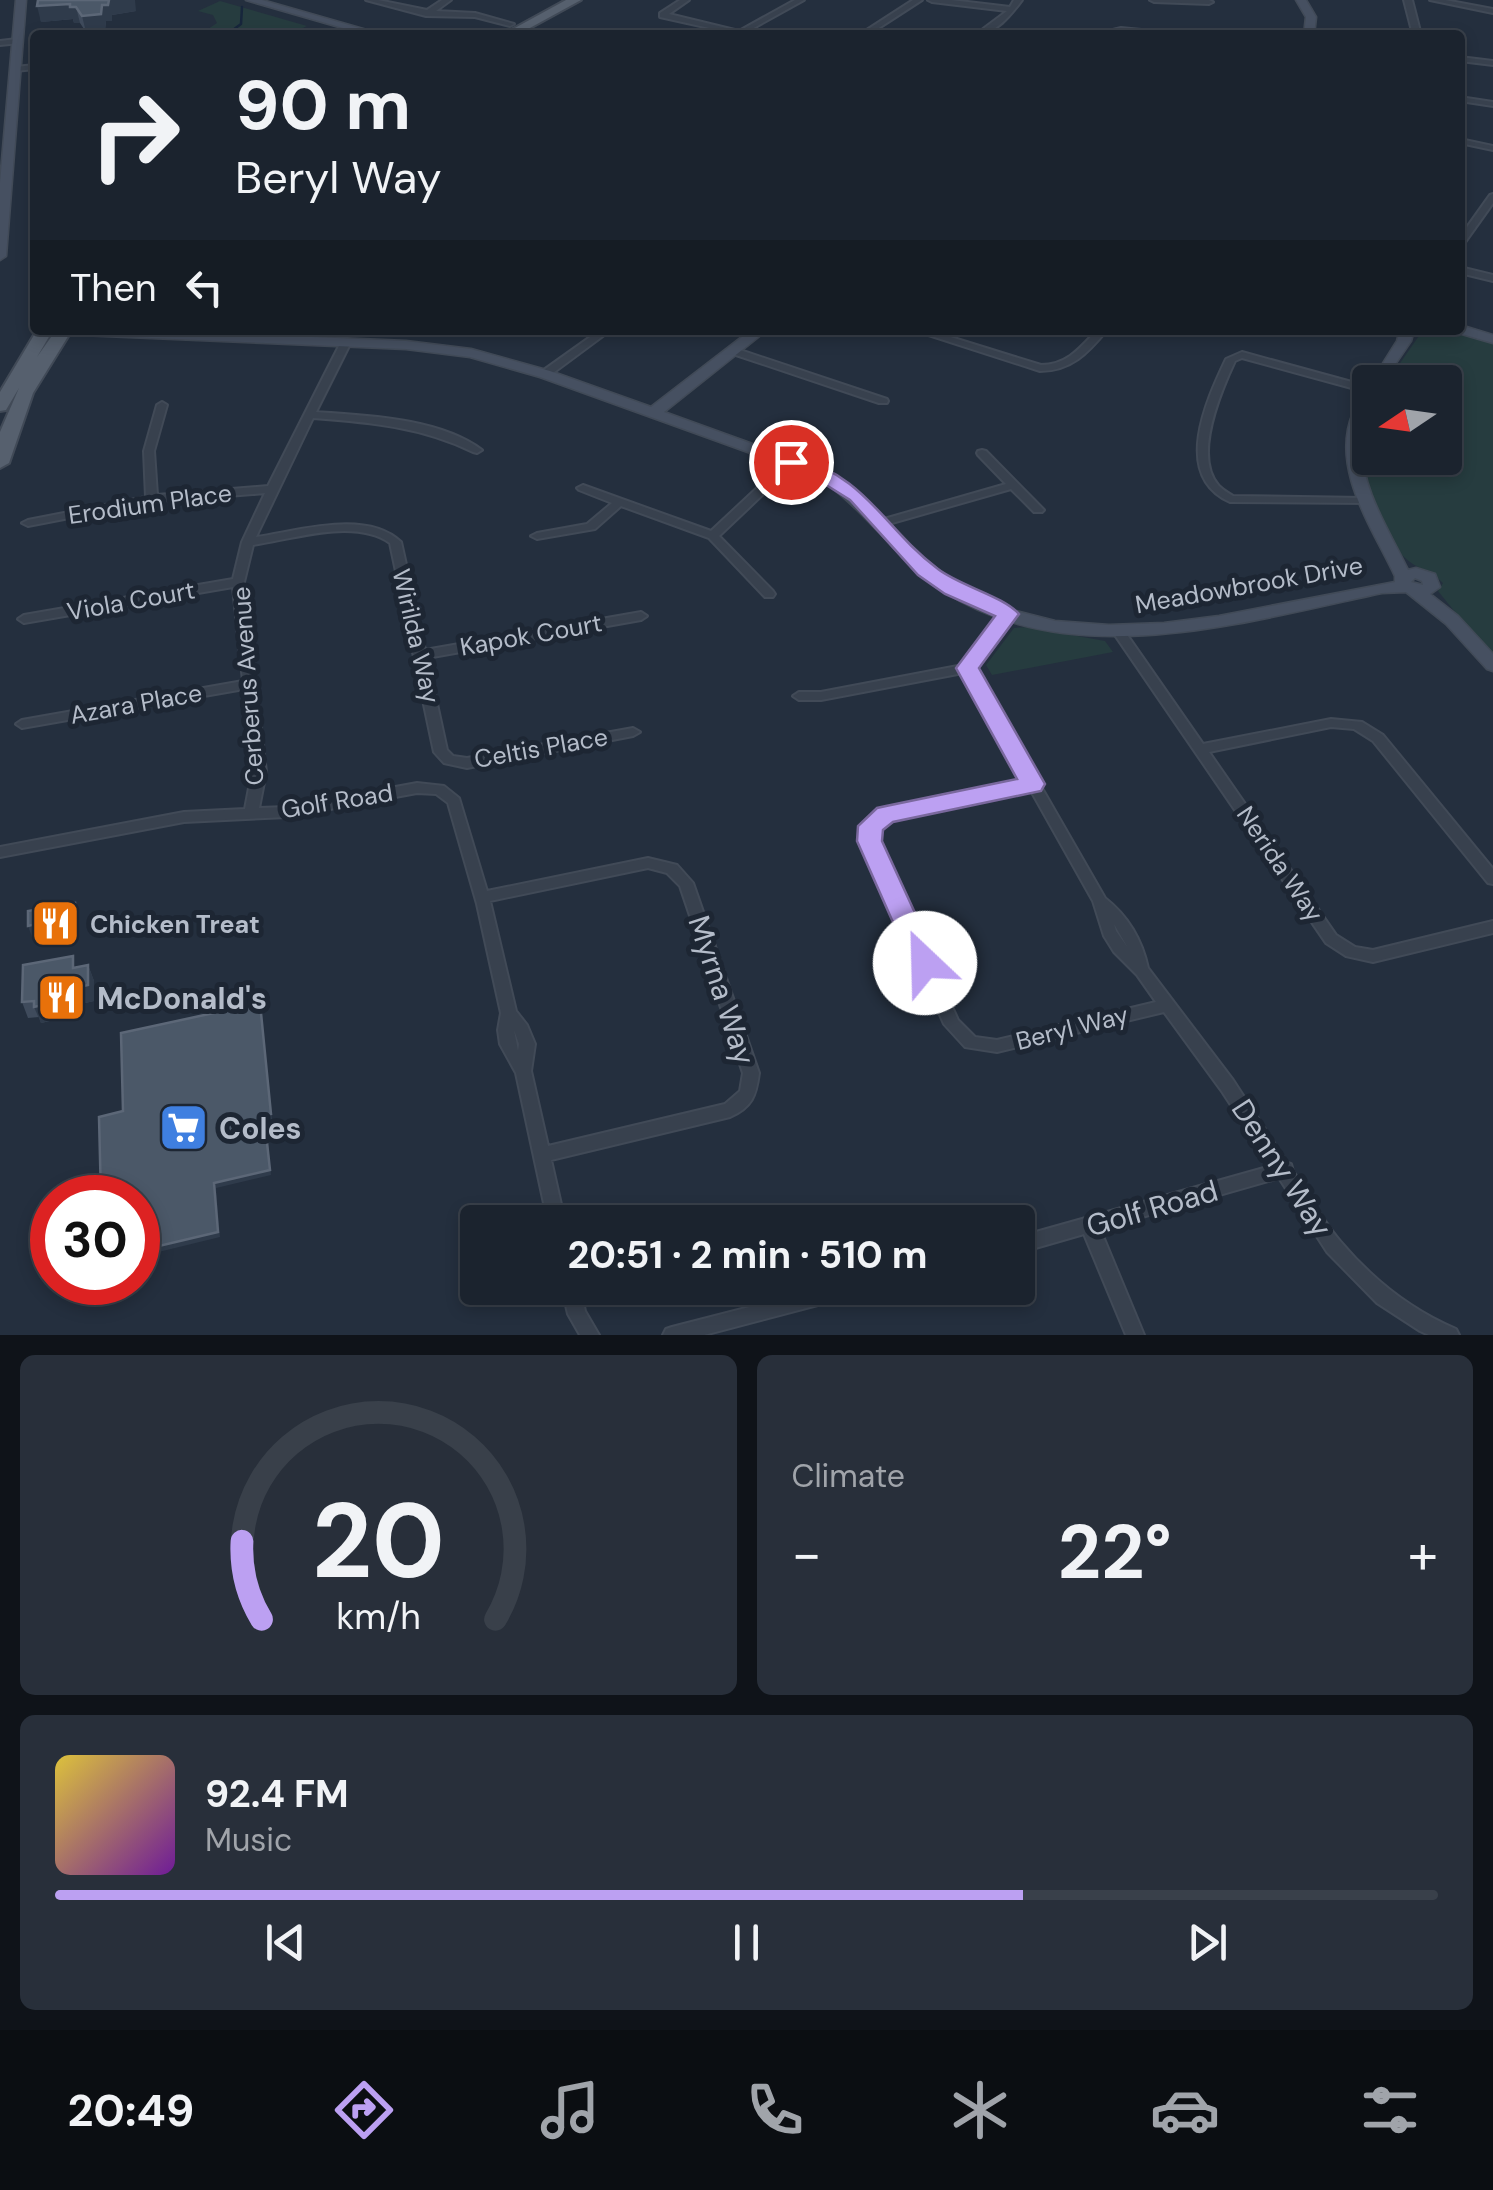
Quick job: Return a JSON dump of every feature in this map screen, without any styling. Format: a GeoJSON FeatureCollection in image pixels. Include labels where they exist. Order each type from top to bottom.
{"type":"FeatureCollection","features":[{"type":"Feature","properties":{"kind":"main road"},"geometry":{"type":"LineString","coordinates":[[509,30],[556,0]]}},
{"type":"Feature","properties":{"kind":"main road"},"geometry":{"type":"LineString","coordinates":[[509,30],[574,0]]}},
{"type":"Feature","properties":{"kind":"main road"},"geometry":{"type":"LineString","coordinates":[[0,406],[42,335]]}},
{"type":"Feature","properties":{"kind":"main road"},"geometry":{"type":"LineString","coordinates":[[0,462],[12,421],[32,376],[59,335]]}},
{"type":"Feature","properties":{"kind":"street"},"geometry":{"type":"LineString","coordinates":[[0,256],[5,124],[21,0]]}},
{"type":"Feature","properties":{"kind":"street"},"geometry":{"type":"LineString","coordinates":[[236,0],[346,30]]}},
{"type":"Feature","properties":{"kind":"street"},"geometry":{"type":"LineString","coordinates":[[251,0],[360,30]]}},
{"type":"Feature","properties":{"kind":"street"},"geometry":{"type":"LineString","coordinates":[[370,0],[426,14],[476,15],[509,30]]}},
{"type":"Feature","properties":{"kind":"street"},"geometry":{"type":"LineString","coordinates":[[426,14],[447,0]]}},
{"type":"Feature","properties":{"kind":"street"},"geometry":{"type":"LineString","coordinates":[[685,0],[663,15],[724,30]]}},
{"type":"Feature","properties":{"kind":"street"},"geometry":{"type":"LineString","coordinates":[[747,30],[800,0]]}},
{"type":"Feature","properties":{"kind":"street"},"geometry":{"type":"LineString","coordinates":[[872,30],[918,0]]}},
{"type":"Feature","properties":{"kind":"street"},"geometry":{"type":"LineString","coordinates":[[932,0],[1012,10]]}},
{"type":"Feature","properties":{"kind":"street"},"geometry":{"type":"LineString","coordinates":[[986,30],[1012,10],[1018,0]]}},
{"type":"Feature","properties":{"kind":"street"},"geometry":{"type":"LineString","coordinates":[[1154,0],[1208,2]]}},
{"type":"Feature","properties":{"kind":"street"},"geometry":{"type":"LineString","coordinates":[[1301,0],[1311,17],[1310,30]]}},
{"type":"Feature","properties":{"kind":"street"},"geometry":{"type":"LineString","coordinates":[[1408,0],[1417,30]]}},
{"type":"Feature","properties":{"kind":"street"},"geometry":{"type":"LineString","coordinates":[[1434,0],[1493,11]]}},
{"type":"Feature","properties":{"kind":"street"},"geometry":{"type":"LineString","coordinates":[[0,42],[18,41]]}},
{"type":"Feature","properties":{"kind":"street"},"geometry":{"type":"LineString","coordinates":[[1465,60],[1493,63]]}},
{"type":"Feature","properties":{"kind":"street"},"geometry":{"type":"LineString","coordinates":[[15,69],[30,67]]}},
{"type":"Feature","properties":{"kind":"street"},"geometry":{"type":"LineString","coordinates":[[1465,100],[1493,104]]}},
{"type":"Feature","properties":{"kind":"street"},"geometry":{"type":"LineString","coordinates":[[1465,143],[1493,148]]}},
{"type":"Feature","properties":{"kind":"street"},"geometry":{"type":"LineString","coordinates":[[1465,236],[1493,198]]}},
{"type":"Feature","properties":{"kind":"street"},"geometry":{"type":"LineString","coordinates":[[1465,271],[1493,278]]}},
{"type":"Feature","properties":{"kind":"street","name":"Meadowbrook Drive"},"geometry":{"type":"LineString","coordinates":[[239,335],[471,353],[545,374],[657,414],[791,462],[840,484],[926,571],[952,589],[1008,614],[1047,624],[1119,632],[1192,625],[1412,583]]}},
{"type":"Feature","properties":{"kind":"street"},"geometry":{"type":"LineString","coordinates":[[545,374],[599,335]]}},
{"type":"Feature","properties":{"kind":"street"},"geometry":{"type":"LineString","coordinates":[[657,414],[754,335]]}},
{"type":"Feature","properties":{"kind":"street"},"geometry":{"type":"LineString","coordinates":[[935,335],[1057,370],[1069,366],[1097,335]]}},
{"type":"Feature","properties":{"kind":"street"},"geometry":{"type":"LineString","coordinates":[[1387,365],[1406,336]]}},
{"type":"Feature","properties":{"kind":"street","name":"Cerberus Avenue"},"geometry":{"type":"LineString","coordinates":[[251,812],[259,772],[238,582],[248,542],[346,342]]}},
{"type":"Feature","properties":{"kind":"street"},"geometry":{"type":"LineString","coordinates":[[734,351],[883,401]]}},
{"type":"Feature","properties":{"kind":"street"},"geometry":{"type":"LineString","coordinates":[[1352,386],[1242,355],[1231,360],[1205,424],[1208,484],[1230,499],[1364,501]]}},
{"type":"Feature","properties":{"kind":"street"},"geometry":{"type":"LineString","coordinates":[[152,499],[149,451],[162,405]]}},
{"type":"Feature","properties":{"kind":"street"},"geometry":{"type":"LineString","coordinates":[[311,416],[411,424],[477,450]]}},
{"type":"Feature","properties":{"kind":"street"},"geometry":{"type":"LineString","coordinates":[[982,454],[1038,510]]}},
{"type":"Feature","properties":{"kind":"street"},"geometry":{"type":"LineString","coordinates":[[713,536],[791,462]]}},
{"type":"Feature","properties":{"kind":"street"},"geometry":{"type":"LineString","coordinates":[[1356,475],[1364,501],[1412,583],[1493,665]]}},
{"type":"Feature","properties":{"kind":"street"},"geometry":{"type":"LineString","coordinates":[[881,523],[1014,485]]}},
{"type":"Feature","properties":{"kind":"street"},"geometry":{"type":"LineString","coordinates":[[583,488],[713,536],[769,594]]}},
{"type":"Feature","properties":{"kind":"street","name":"Erodium Place"},"geometry":{"type":"LineString","coordinates":[[28,522],[152,499],[272,489]]}},
{"type":"Feature","properties":{"kind":"street"},"geometry":{"type":"LineString","coordinates":[[537,536],[590,527],[618,503]]}},
{"type":"Feature","properties":{"kind":"street","name":"Wirilda Way"},"geometry":{"type":"LineString","coordinates":[[248,542],[353,527],[388,534],[395,542],[441,752],[449,760]]}},
{"type":"Feature","properties":{"kind":"street","name":"Viola Court"},"geometry":{"type":"LineString","coordinates":[[24,619],[238,582]]}},
{"type":"Feature","properties":{"kind":"street"},"geometry":{"type":"LineString","coordinates":[[799,696],[821,696],[967,668],[1008,614]]}},
{"type":"Feature","properties":{"kind":"street","name":"Kapok Court"},"geometry":{"type":"LineString","coordinates":[[420,654],[641,616]]}},
{"type":"Feature","properties":{"kind":"street","name":"Nerida Way"},"geometry":{"type":"LineString","coordinates":[[1119,632],[1331,939],[1351,952],[1373,956],[1493,927]]}},
{"type":"Feature","properties":{"kind":"street","name":"Denny Way"},"geometry":{"type":"LineString","coordinates":[[967,668],[1100,901],[1108,932],[1228,1086],[1333,1246],[1357,1274],[1424,1330],[1450,1335]]}},
{"type":"Feature","properties":{"kind":"street","name":"Azara Place"},"geometry":{"type":"LineString","coordinates":[[22,724],[250,684]]}},
{"type":"Feature","properties":{"kind":"street"},"geometry":{"type":"LineString","coordinates":[[1201,749],[1332,723],[1357,725],[1378,738],[1493,879]]}},
{"type":"Feature","properties":{"kind":"street","name":"Celtis Place"},"geometry":{"type":"LineString","coordinates":[[449,760],[467,763],[633,732]]}},
{"type":"Feature","properties":{"kind":"street","name":"Beryl Way"},"geometry":{"type":"LineString","coordinates":[[1033,784],[886,815],[870,826],[870,841],[952,1024],[971,1043],[997,1046],[1165,1006]]}},
{"type":"Feature","properties":{"kind":"street","name":"Golf Road"},"geometry":{"type":"LineString","coordinates":[[0,852],[184,817],[303,810],[417,788],[440,789],[454,801],[482,898],[509,1013],[503,1034],[506,1049],[522,1072],[553,1205]]}},
{"type":"Feature","properties":{"kind":"street","name":"Myrna Way"},"geometry":{"type":"LineString","coordinates":[[482,898],[648,863],[672,869],[686,884],[751,1073],[748,1094],[730,1110],[540,1155]]}},
{"type":"Feature","properties":{"kind":"street","name":"Golf Road"},"geometry":{"type":"LineString","coordinates":[[1035,1241],[1286,1170]]}},
{"type":"Feature","properties":{"kind":"street"},"geometry":{"type":"LineString","coordinates":[[1090,1227],[1135,1335]]}},
{"type":"Feature","properties":{"kind":"street"},"geometry":{"type":"LineString","coordinates":[[575,1305],[590,1335]]}},
{"type":"Feature","properties":{"kind":"street"},"geometry":{"type":"LineString","coordinates":[[672,1335],[787,1305]]}},
{"type":"Feature","properties":{"kind":"green space"},"geometry":{"type":"Polygon","coordinates":[[[220,1],[307,26],[299,30],[206,30],[217,23],[213,15],[198,11],[220,1]]]}},
{"type":"Feature","properties":{"kind":"green space"},"geometry":{"type":"Polygon","coordinates":[[[1420,335],[1493,340],[1493,659],[1438,591],[1443,583],[1409,561],[1392,543],[1365,475],[1462,475],[1462,365],[1399,365],[1420,335]]]}},
{"type":"Feature","properties":{"kind":"green space"},"geometry":{"type":"Polygon","coordinates":[[[1014,628],[1105,641],[1113,652],[992,675],[986,665],[1014,628]]]}},
{"type":"Feature","properties":{"kind":"building"},"geometry":{"type":"Polygon","coordinates":[[[38,0],[109,0],[108,5],[102,5],[101,14],[82,16],[70,4],[37,6],[38,0]]]}},
{"type":"Feature","properties":{"kind":"building"},"geometry":{"type":"Polygon","coordinates":[[[75,903],[75,915],[28,926],[28,911],[75,903]]]}},
{"type":"Feature","properties":{"kind":"building"},"geometry":{"type":"Polygon","coordinates":[[[73,956],[73,968],[88,965],[88,985],[74,988],[74,998],[34,1007],[34,1001],[22,1002],[23,965],[73,956]]]}},
{"type":"Feature","properties":{"kind":"building","name":"Coles"},"geometry":{"type":"Polygon","coordinates":[[[260,1003],[271,1114],[264,1115],[270,1170],[214,1183],[218,1232],[160,1246],[160,1175],[100,1175],[99,1117],[123,1111],[121,1033],[260,1003]]]}},
{"type":"Feature","properties":{"kind":"waterway"},"geometry":{"type":"LineString","coordinates":[[233,30],[241,24],[242,7]]}},
{"type":"Feature","properties":{"kind":"place","name":"Chicken Treat"},"geometry":{"type":"Point","coordinates":[55,924]}},
{"type":"Feature","properties":{"kind":"place","name":"McDonald's"},"geometry":{"type":"Point","coordinates":[62,998]}},
{"type":"Feature","properties":{"kind":"place","name":"Coles"},"geometry":{"type":"Point","coordinates":[184,1128]}},
{"type":"Feature","properties":{"kind":"route"},"geometry":{"type":"LineString","coordinates":[[791,462],[822,474],[857,496],[926,571],[952,589],[1008,614],[967,668],[1033,784],[886,815],[870,826],[870,841],[925,963]]}}]}
